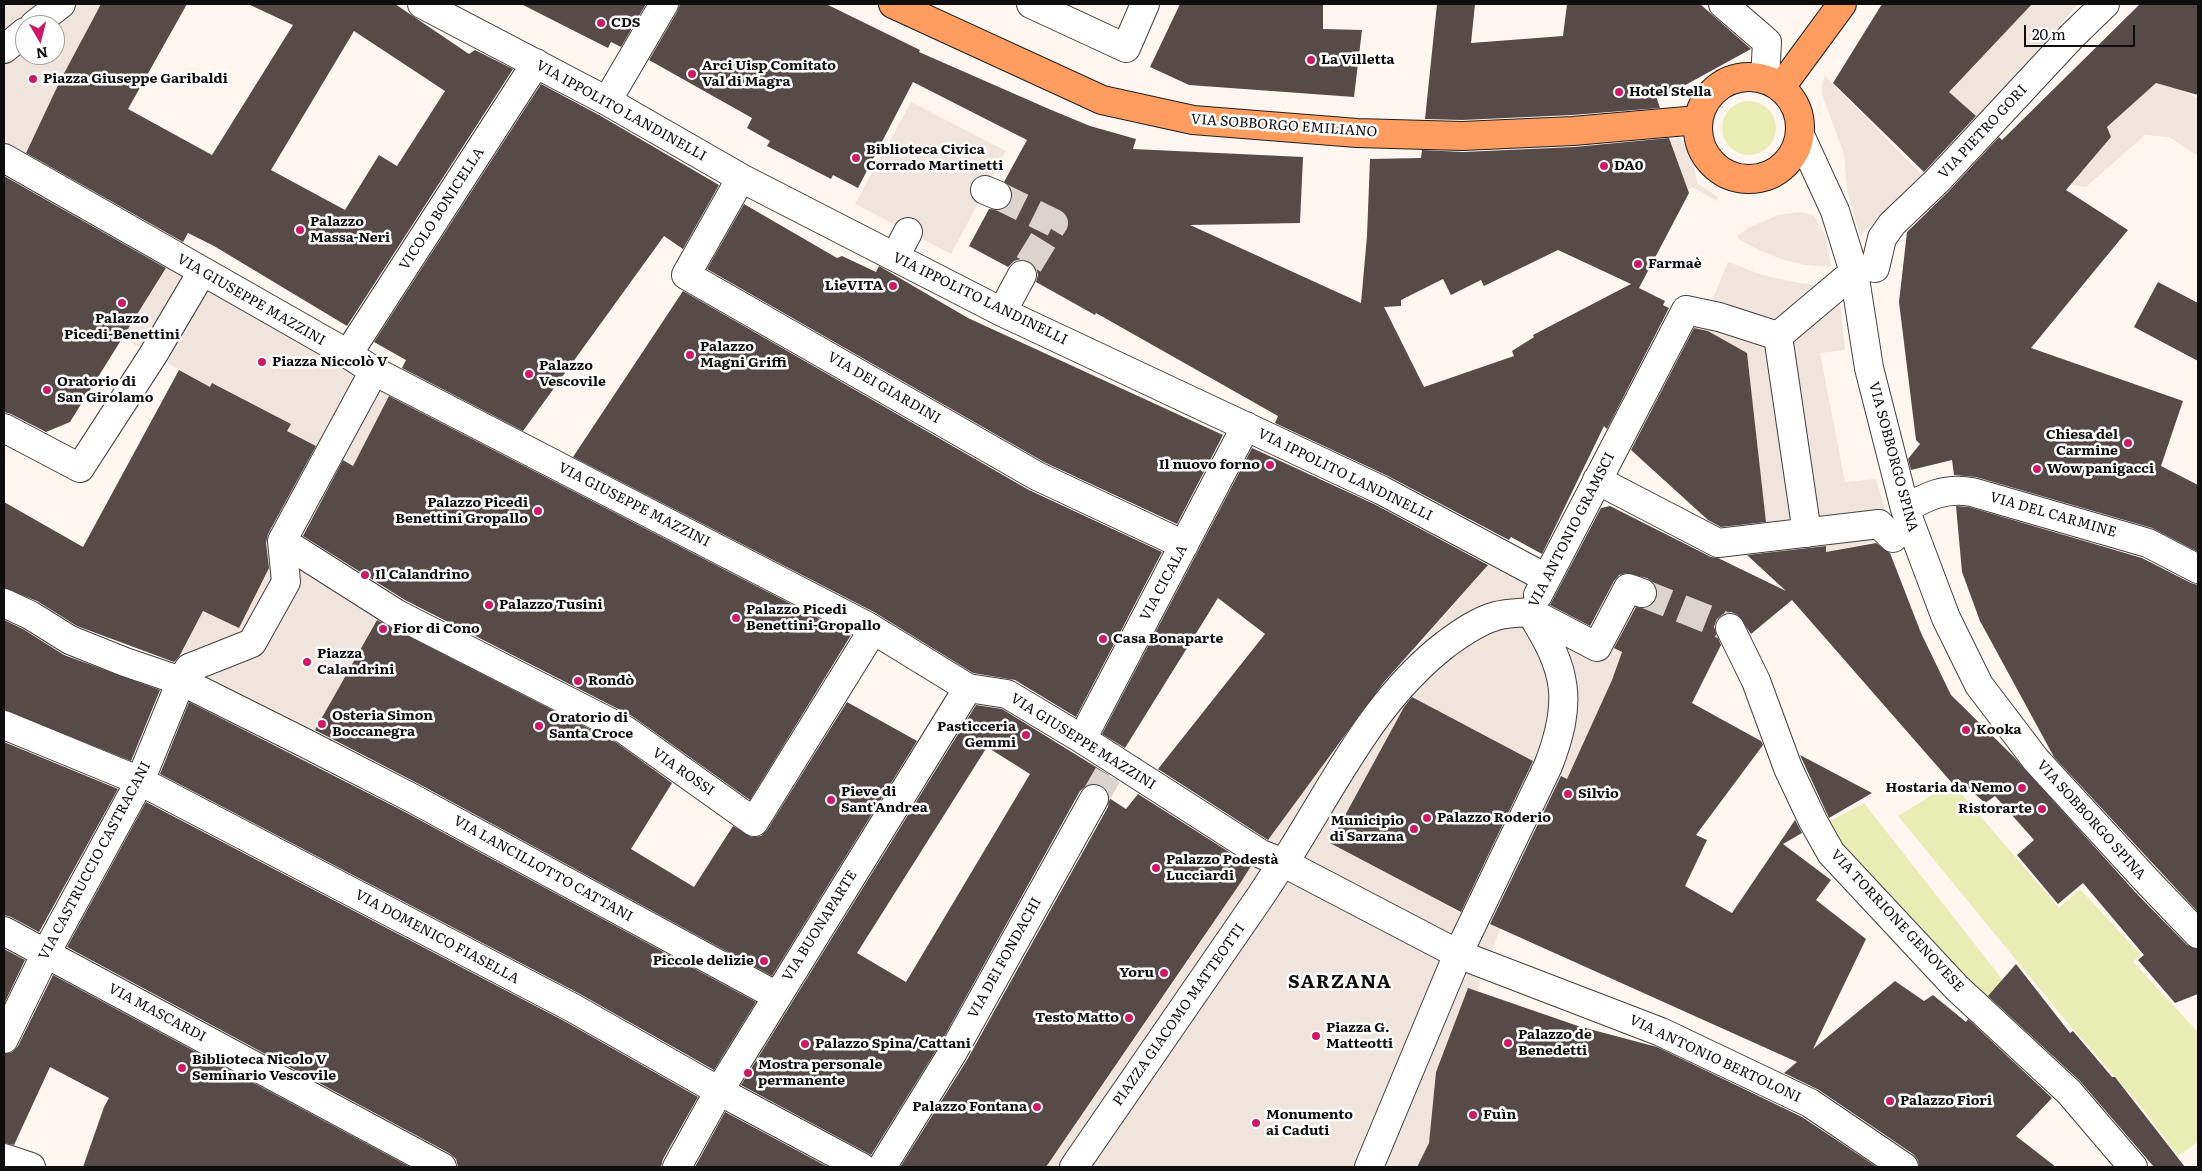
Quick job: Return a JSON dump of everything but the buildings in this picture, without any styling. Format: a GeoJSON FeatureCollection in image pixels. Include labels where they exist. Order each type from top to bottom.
{"type":"FeatureCollection","features":[{"type":"Feature","properties":{"kind":"main road","name":"VIA SOBBORGO EMILIANO"},"geometry":{"type":"LineString","coordinates":[[893,4],[1102,100],[1193,120],[1357,133],[1462,136],[1573,131],[1698,120]]}},
{"type":"Feature","properties":{"kind":"main road"},"geometry":{"type":"LineString","coordinates":[[1773,83],[1842,4]]}},
{"type":"Feature","properties":{"kind":"main road"},"geometry":{"type":"LineString","coordinates":[[1748,76],[1773,83],[1793,100],[1799,117],[1800,135],[1796,148],[1788,161],[1778,170],[1765,176],[1751,179],[1736,177],[1722,172],[1702,150],[1698,135],[1698,120],[1704,103],[1715,89],[1730,80],[1748,76]]}},
{"type":"Feature","properties":{"kind":"street"},"geometry":{"type":"LineString","coordinates":[[47,15],[61,4]]}},
{"type":"Feature","properties":{"kind":"street","name":"VIA IPPOLITO LANDINELLI"},"geometry":{"type":"LineString","coordinates":[[422,4],[607,101],[741,178],[1002,312],[1381,490],[1546,578]]}},
{"type":"Feature","properties":{"kind":"street"},"geometry":{"type":"LineString","coordinates":[[607,101],[664,4]]}},
{"type":"Feature","properties":{"kind":"street"},"geometry":{"type":"LineString","coordinates":[[1031,4],[1126,48],[1145,4]]}},
{"type":"Feature","properties":{"kind":"street"},"geometry":{"type":"LineString","coordinates":[[1723,4],[1767,42],[1773,83]]}},
{"type":"Feature","properties":{"kind":"street","name":"VIA PIETRO GORI"},"geometry":{"type":"LineString","coordinates":[[1865,270],[1882,238],[1892,224],[1937,181],[2072,36],[2106,4]]}},
{"type":"Feature","properties":{"kind":"street"},"geometry":{"type":"LineString","coordinates":[[4,49],[15,40]]}},
{"type":"Feature","properties":{"kind":"street","name":"VICOLO BONICELLA"},"geometry":{"type":"LineString","coordinates":[[348,354],[536,63]]}},
{"type":"Feature","properties":{"kind":"street","name":"VIA SOBBORGO SPINA"},"geometry":{"type":"LineString","coordinates":[[1800,135],[1865,270],[1869,368],[1905,508],[1946,618],[1979,685],[2036,760],[2198,934]]}},
{"type":"Feature","properties":{"kind":"street","name":"VIA GIUSEPPE MAZZINI"},"geometry":{"type":"LineString","coordinates":[[4,158],[348,354],[374,371],[873,630],[968,688],[1007,694],[1082,739],[1113,766],[1272,859]]}},
{"type":"Feature","properties":{"kind":"street","name":"VIA DEI GIARDINI"},"geometry":{"type":"LineString","coordinates":[[741,178],[686,275],[1037,476],[1184,545]]}},
{"type":"Feature","properties":{"kind":"street"},"geometry":{"type":"LineString","coordinates":[[895,256],[908,232]]}},
{"type":"Feature","properties":{"kind":"street"},"geometry":{"type":"LineString","coordinates":[[1807,533],[1778,336],[1865,270]]}},
{"type":"Feature","properties":{"kind":"street"},"geometry":{"type":"LineString","coordinates":[[4,428],[80,468],[153,355],[202,272]]}},
{"type":"Feature","properties":{"kind":"street"},"geometry":{"type":"LineString","coordinates":[[1002,312],[1022,275]]}},
{"type":"Feature","properties":{"kind":"street","name":"VIA ANTONIO GRAMSCI"},"geometry":{"type":"LineString","coordinates":[[1272,859],[1362,734],[1392,695],[1412,675],[1434,654],[1476,625],[1495,616],[1530,612],[1686,310],[1719,316],[1778,336]]}},
{"type":"Feature","properties":{"kind":"street"},"geometry":{"type":"LineString","coordinates":[[4,603],[30,615],[70,640],[180,681],[189,668],[252,643],[286,582],[283,539],[374,371]]}},
{"type":"Feature","properties":{"kind":"street","name":"VIA CICALA"},"geometry":{"type":"LineString","coordinates":[[1082,739],[1246,426]]}},
{"type":"Feature","properties":{"kind":"street"},"geometry":{"type":"LineString","coordinates":[[1597,480],[1718,543],[1879,524],[1893,538]]}},
{"type":"Feature","properties":{"kind":"street","name":"VIA DEL CARMINE"},"geometry":{"type":"LineString","coordinates":[[1905,508],[1942,491],[1958,489],[2148,543],[2198,569]]}},
{"type":"Feature","properties":{"kind":"street","name":"VIA ROSSI"},"geometry":{"type":"LineString","coordinates":[[283,539],[385,606],[625,730],[754,822],[873,630]]}},
{"type":"Feature","properties":{"kind":"street"},"geometry":{"type":"LineString","coordinates":[[1530,612],[1597,647],[1628,588],[1642,593]]}},
{"type":"Feature","properties":{"kind":"street"},"geometry":{"type":"LineString","coordinates":[[1369,1167],[1458,954],[1548,766],[1562,724],[1563,680],[1551,646],[1530,612]]}},
{"type":"Feature","properties":{"kind":"street","name":"VIA TORRIONE GENOVESE"},"geometry":{"type":"LineString","coordinates":[[1730,628],[1756,681],[1788,768],[1813,821],[1831,853],[1957,988],[2069,1092],[2133,1167]]}},
{"type":"Feature","properties":{"kind":"street","name":"VIA LANCILLOTTO CATTANI"},"geometry":{"type":"LineString","coordinates":[[180,681],[412,798],[777,996]]}},
{"type":"Feature","properties":{"kind":"street","name":"VIA CASTRUCCIO CASTRACANI"},"geometry":{"type":"LineString","coordinates":[[4,1039],[46,953],[140,781],[180,681]]}},
{"type":"Feature","properties":{"kind":"street","name":"VIA BUONAPARTE"},"geometry":{"type":"LineString","coordinates":[[677,1167],[719,1092],[777,996],[968,688]]}},
{"type":"Feature","properties":{"kind":"street","name":"VIA DOMENICO FIASELLA"},"geometry":{"type":"LineString","coordinates":[[4,725],[140,781],[573,1008],[719,1092],[861,1167]]}},
{"type":"Feature","properties":{"kind":"street","name":"VIA DEI FONDACHI"},"geometry":{"type":"LineString","coordinates":[[882,1167],[953,1052],[1094,799]]}},
{"type":"Feature","properties":{"kind":"street"},"geometry":{"type":"LineString","coordinates":[[1272,859],[1458,954]]}},
{"type":"Feature","properties":{"kind":"street","name":"PIAZZA GIACOMO MATTEOTTI"},"geometry":{"type":"LineString","coordinates":[[1074,1167],[1277,871],[1272,859]]}},
{"type":"Feature","properties":{"kind":"street","name":"VIA MASCARDI"},"geometry":{"type":"LineString","coordinates":[[4,931],[442,1167]]}},
{"type":"Feature","properties":{"kind":"street","name":"VIA ANTONIO BERTOLONI"},"geometry":{"type":"LineString","coordinates":[[1458,954],[1670,1036],[1810,1103],[1904,1167]]}},
{"type":"Feature","properties":{"kind":"street"},"geometry":{"type":"LineString","coordinates":[[4,1158],[30,1167]]}},
{"type":"Feature","properties":{"kind":"green space"},"geometry":{"type":"Polygon","coordinates":[[[1749,101],[1759,103],[1768,109],[1774,118],[1776,128],[1774,138],[1768,147],[1759,153],[1749,155],[1739,153],[1730,147],[1724,138],[1722,128],[1724,118],[1730,109],[1739,103],[1749,101]]]}},
{"type":"Feature","properties":{"kind":"green space"},"geometry":{"type":"Polygon","coordinates":[[[1952,783],[2059,908],[2080,889],[2140,954],[2133,962],[2198,1032],[2198,1142],[2178,1156],[2143,1109],[2067,1022],[1898,816],[1952,783]]]}},
{"type":"Feature","properties":{"kind":"green space"},"geometry":{"type":"Polygon","coordinates":[[[1864,803],[2053,1044],[2046,1052],[1947,958],[1849,853],[1828,822],[1864,803]]]}},
{"type":"Feature","properties":{"kind":"shaded area","name":"Piazza Giuseppe Garibaldi"},"geometry":{"type":"Polygon","coordinates":[[[4,4],[104,4],[50,103],[12,180],[4,176],[4,4]]]}},
{"type":"Feature","properties":{"kind":"shaded area"},"geometry":{"type":"Polygon","coordinates":[[[2016,4],[2078,4],[2053,33],[2056,37],[1980,120],[1934,79],[2025,10],[2016,4]]]}},
{"type":"Feature","properties":{"kind":"shaded area"},"geometry":{"type":"Polygon","coordinates":[[[1825,76],[1922,175],[1860,236],[1847,189],[1844,154],[1822,95],[1822,84],[1825,76]]]}},
{"type":"Feature","properties":{"kind":"shaded area"},"geometry":{"type":"Polygon","coordinates":[[[2156,83],[2198,98],[2198,156],[2169,137],[2145,135],[2086,187],[2065,184],[2111,137],[2107,127],[2156,83]]]}},
{"type":"Feature","properties":{"kind":"shaded area"},"geometry":{"type":"Polygon","coordinates":[[[911,102],[1006,151],[951,254],[855,204],[911,102]]]}},
{"type":"Feature","properties":{"kind":"shaded area"},"geometry":{"type":"Polygon","coordinates":[[[1679,138],[1689,147],[1697,183],[1718,197],[1717,201],[1694,188],[1690,188],[1688,192],[1669,140],[1679,138]]]}},
{"type":"Feature","properties":{"kind":"shaded area"},"geometry":{"type":"Polygon","coordinates":[[[1801,212],[1814,216],[1826,237],[1831,267],[1805,265],[1781,259],[1755,248],[1740,240],[1737,236],[1748,228],[1778,215],[1801,212]]]}},
{"type":"Feature","properties":{"kind":"shaded area"},"geometry":{"type":"Polygon","coordinates":[[[1728,262],[1760,274],[1794,282],[1818,286],[1838,286],[1845,350],[1820,353],[1845,482],[1876,479],[1893,538],[1826,552],[1825,542],[1766,525],[1747,353],[1701,327],[1728,262]]]}},
{"type":"Feature","properties":{"kind":"shaded area","name":"Piazza Niccolò V"},"geometry":{"type":"Polygon","coordinates":[[[170,263],[395,383],[355,466],[287,431],[291,424],[215,384],[210,387],[123,338],[170,263]]]}},
{"type":"Feature","properties":{"kind":"shaded area","name":"Piazza Calandrini"},"geometry":{"type":"Polygon","coordinates":[[[267,527],[387,601],[305,748],[170,687],[177,662],[203,611],[239,628],[259,587],[267,527]]]}},
{"type":"Feature","properties":{"kind":"shaded area"},"geometry":{"type":"Polygon","coordinates":[[[1488,565],[1552,597],[1546,611],[1591,635],[1642,593],[1612,680],[1500,929],[1477,991],[1468,988],[1436,1072],[1429,1143],[1417,1167],[1046,1167],[1187,963],[1265,842],[1383,686],[1488,565]],[[1415,699],[1405,715],[1400,713],[1331,843],[1460,912],[1528,784],[1523,781],[1533,761],[1415,699]]]}},
{"type":"Feature","properties":{"kind":"tunnel"},"geometry":{"type":"LineString","coordinates":[[997,195],[1054,223],[1022,275]]}},
{"type":"Feature","properties":{"kind":"tunnel"},"geometry":{"type":"LineString","coordinates":[[1642,593],[1730,628]]}},
{"type":"Feature","properties":{"kind":"tunnel"},"geometry":{"type":"LineString","coordinates":[[1094,799],[1110,771]]}},
{"type":"Feature","properties":{"kind":"place","name":"CDS"},"geometry":{"type":"Point","coordinates":[601,23]}},
{"type":"Feature","properties":{"kind":"place","name":"La Villetta"},"geometry":{"type":"Point","coordinates":[1311,60]}},
{"type":"Feature","properties":{"kind":"place","name":"Arci Uisp Comitato Val di Magra"},"geometry":{"type":"Point","coordinates":[692,74]}},
{"type":"Feature","properties":{"kind":"place","name":"Piazza Giuseppe Garibaldi"},"geometry":{"type":"Point","coordinates":[33,79]}},
{"type":"Feature","properties":{"kind":"place","name":"Hotel Stella"},"geometry":{"type":"Point","coordinates":[1619,92]}},
{"type":"Feature","properties":{"kind":"place","name":"Biblioteca Civica Corrado Martinetti"},"geometry":{"type":"Point","coordinates":[856,158]}},
{"type":"Feature","properties":{"kind":"place","name":"DA0"},"geometry":{"type":"Point","coordinates":[1604,166]}},
{"type":"Feature","properties":{"kind":"place","name":"Palazzo Massa-Neri"},"geometry":{"type":"Point","coordinates":[300,230]}},
{"type":"Feature","properties":{"kind":"place","name":"Farmaè"},"geometry":{"type":"Point","coordinates":[1638,264]}},
{"type":"Feature","properties":{"kind":"place","name":"LieVITA"},"geometry":{"type":"Point","coordinates":[893,286]}},
{"type":"Feature","properties":{"kind":"place","name":"Palazzo Picedi-Benettini"},"geometry":{"type":"Point","coordinates":[122,303]}},
{"type":"Feature","properties":{"kind":"place","name":"Palazzo Magni Griffi"},"geometry":{"type":"Point","coordinates":[690,355]}},
{"type":"Feature","properties":{"kind":"place","name":"Piazza Niccolò V"},"geometry":{"type":"Point","coordinates":[262,362]}},
{"type":"Feature","properties":{"kind":"place","name":"Palazzo Vescovile"},"geometry":{"type":"Point","coordinates":[529,374]}},
{"type":"Feature","properties":{"kind":"place","name":"Oratorio di San Girolamo"},"geometry":{"type":"Point","coordinates":[47,390]}},
{"type":"Feature","properties":{"kind":"place","name":"Chiesa del Carmine"},"geometry":{"type":"Point","coordinates":[2128,443]}},
{"type":"Feature","properties":{"kind":"place","name":"Il nuovo forno"},"geometry":{"type":"Point","coordinates":[1270,465]}},
{"type":"Feature","properties":{"kind":"place","name":"Wow panigacci"},"geometry":{"type":"Point","coordinates":[2037,469]}},
{"type":"Feature","properties":{"kind":"place","name":"Palazzo Picedi Benettini Gropallo"},"geometry":{"type":"Point","coordinates":[538,511]}},
{"type":"Feature","properties":{"kind":"place","name":"Il Calandrino"},"geometry":{"type":"Point","coordinates":[365,575]}},
{"type":"Feature","properties":{"kind":"place","name":"Palazzo Tusini"},"geometry":{"type":"Point","coordinates":[489,605]}},
{"type":"Feature","properties":{"kind":"place","name":"Palazzo Picedi Benettini-Gropallo"},"geometry":{"type":"Point","coordinates":[736,618]}},
{"type":"Feature","properties":{"kind":"place","name":"Fior di Cono"},"geometry":{"type":"Point","coordinates":[383,629]}},
{"type":"Feature","properties":{"kind":"place","name":"Casa Bonaparte"},"geometry":{"type":"Point","coordinates":[1103,639]}},
{"type":"Feature","properties":{"kind":"place","name":"Piazza Calandrini"},"geometry":{"type":"Point","coordinates":[307,662]}},
{"type":"Feature","properties":{"kind":"place","name":"Rondò"},"geometry":{"type":"Point","coordinates":[578,681]}},
{"type":"Feature","properties":{"kind":"place","name":"Osteria Simon Boccanegra"},"geometry":{"type":"Point","coordinates":[322,724]}},
{"type":"Feature","properties":{"kind":"place","name":"Oratorio di Santa Croce"},"geometry":{"type":"Point","coordinates":[539,726]}},
{"type":"Feature","properties":{"kind":"place","name":"Kooka"},"geometry":{"type":"Point","coordinates":[1966,730]}},
{"type":"Feature","properties":{"kind":"place","name":"Pasticceria Gemmi"},"geometry":{"type":"Point","coordinates":[1026,735]}},
{"type":"Feature","properties":{"kind":"place","name":"Hostaria da Nemo"},"geometry":{"type":"Point","coordinates":[2022,788]}},
{"type":"Feature","properties":{"kind":"place","name":"Silvio"},"geometry":{"type":"Point","coordinates":[1568,794]}},
{"type":"Feature","properties":{"kind":"place","name":"Pieve di Sant'Andrea"},"geometry":{"type":"Point","coordinates":[831,800]}},
{"type":"Feature","properties":{"kind":"place","name":"Ristorarte"},"geometry":{"type":"Point","coordinates":[2042,809]}},
{"type":"Feature","properties":{"kind":"place","name":"Palazzo Roderio"},"geometry":{"type":"Point","coordinates":[1427,818]}},
{"type":"Feature","properties":{"kind":"place","name":"Municipio di Sarzana"},"geometry":{"type":"Point","coordinates":[1414,829]}},
{"type":"Feature","properties":{"kind":"place","name":"Palazzo Podestà Lucciardi"},"geometry":{"type":"Point","coordinates":[1156,868]}},
{"type":"Feature","properties":{"kind":"place","name":"Piccole delizie"},"geometry":{"type":"Point","coordinates":[764,961]}},
{"type":"Feature","properties":{"kind":"place","name":"Yoru"},"geometry":{"type":"Point","coordinates":[1164,973]}},
{"type":"Feature","properties":{"kind":"place","name":"Testo Matto"},"geometry":{"type":"Point","coordinates":[1129,1018]}},
{"type":"Feature","properties":{"kind":"place","name":"Piazza G. Matteotti"},"geometry":{"type":"Point","coordinates":[1316,1036]}},
{"type":"Feature","properties":{"kind":"place","name":"Palazzo de Benedetti"},"geometry":{"type":"Point","coordinates":[1508,1043]}},
{"type":"Feature","properties":{"kind":"place","name":"Palazzo Spina/Cattani"},"geometry":{"type":"Point","coordinates":[805,1044]}},
{"type":"Feature","properties":{"kind":"place","name":"Biblioteca Nicolo V Seminario Vescovile"},"geometry":{"type":"Point","coordinates":[182,1068]}},
{"type":"Feature","properties":{"kind":"place","name":"Mostra personale permanente"},"geometry":{"type":"Point","coordinates":[748,1073]}},
{"type":"Feature","properties":{"kind":"place","name":"Palazzo Fiori"},"geometry":{"type":"Point","coordinates":[1890,1101]}},
{"type":"Feature","properties":{"kind":"place","name":"Palazzo Fontana"},"geometry":{"type":"Point","coordinates":[1037,1107]}},
{"type":"Feature","properties":{"kind":"place","name":"Fuìn"},"geometry":{"type":"Point","coordinates":[1473,1115]}},
{"type":"Feature","properties":{"kind":"place","name":"Monumento ai Caduti"},"geometry":{"type":"Point","coordinates":[1256,1123]}},
{"type":"Feature","properties":{"kind":"district","name":"SARZANA"},"geometry":{"type":"Point","coordinates":[1340,982]}}]}
